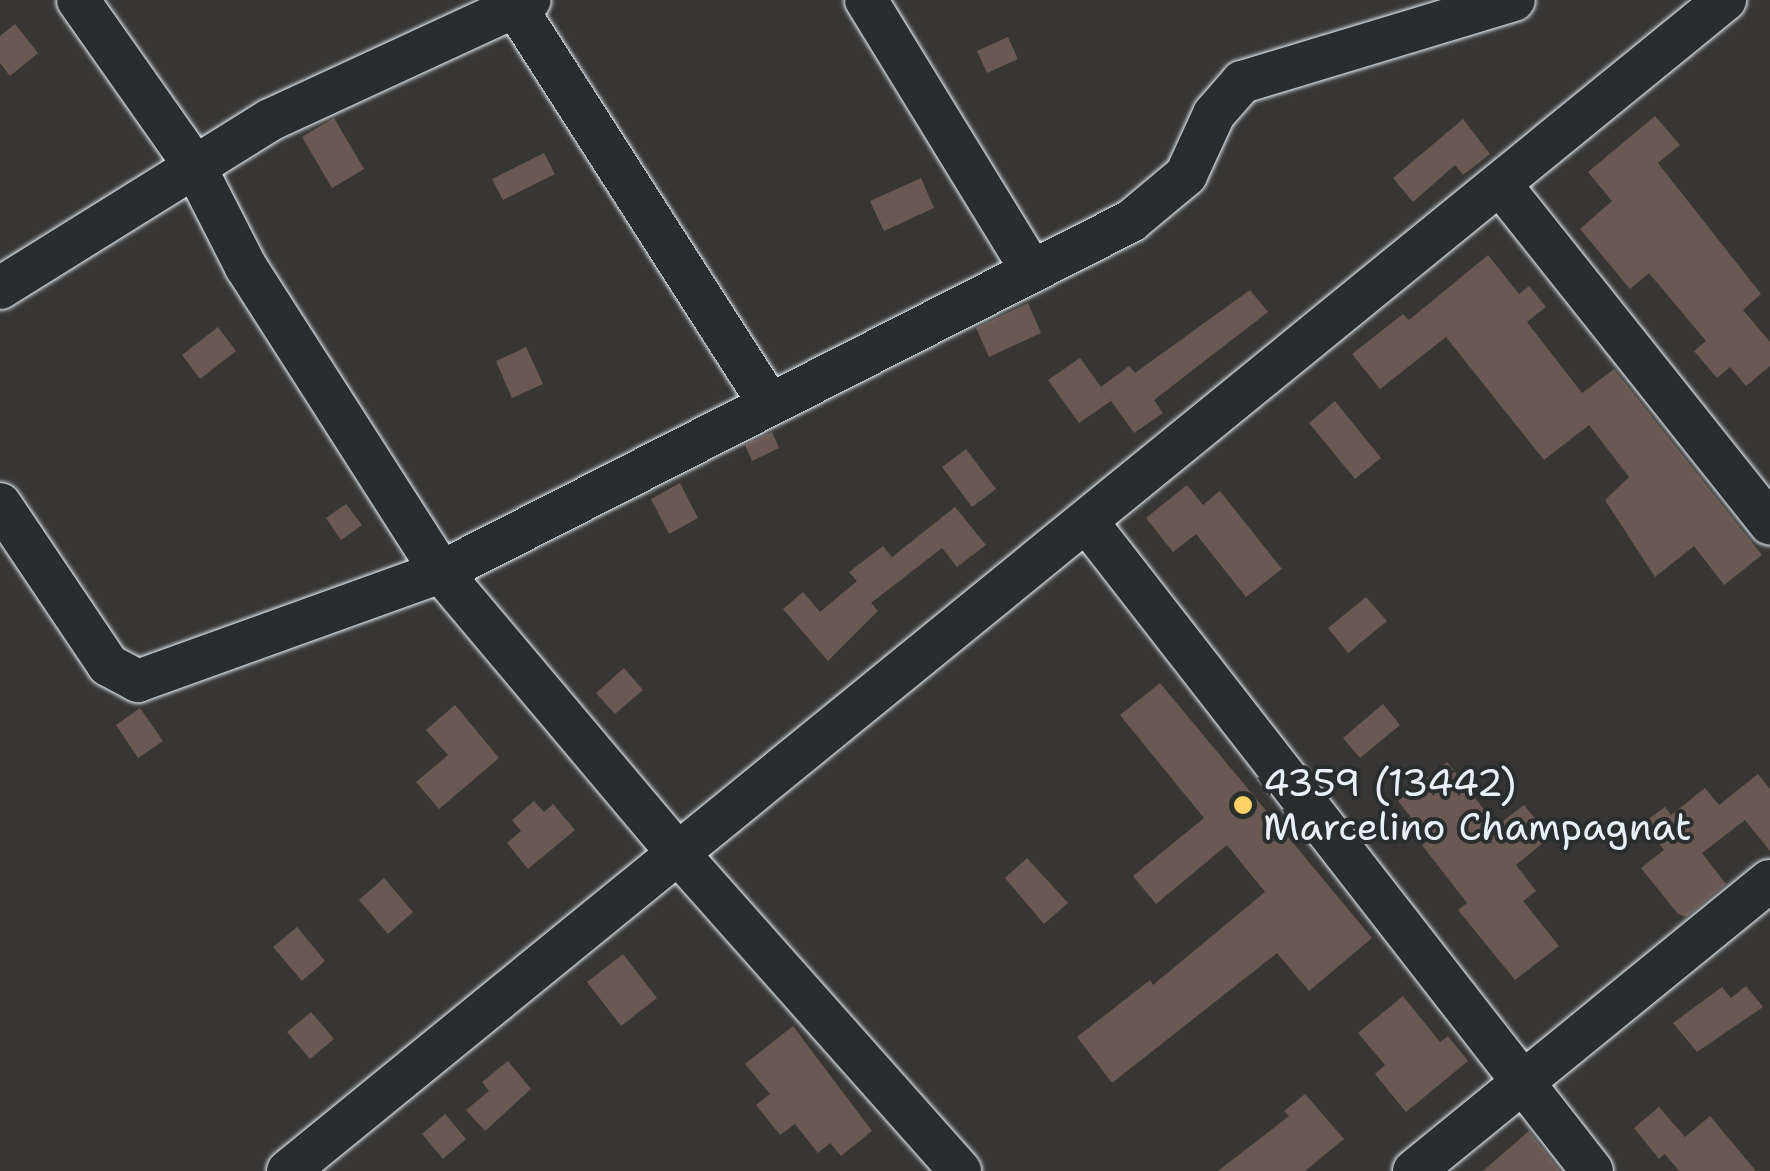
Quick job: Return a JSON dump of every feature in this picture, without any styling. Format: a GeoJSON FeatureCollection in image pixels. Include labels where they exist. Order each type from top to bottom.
{"type":"FeatureCollection","features":[{"type":"Feature","properties":{"kind":"street"},"geometry":{"type":"LineString","coordinates":[[78,0],[194,165],[246,268],[441,572],[676,851],[960,1171]]}},
{"type":"Feature","properties":{"kind":"street"},"geometry":{"type":"LineString","coordinates":[[866,0],[1032,271]]}},
{"type":"Feature","properties":{"kind":"street"},"geometry":{"type":"LineString","coordinates":[[0,504],[108,666],[138,681],[441,572],[1131,221],[1186,174],[1214,114],[1242,82],[1514,0]]}},
{"type":"Feature","properties":{"kind":"street"},"geometry":{"type":"LineString","coordinates":[[0,288],[270,120],[519,2],[769,404]]}},
{"type":"Feature","properties":{"kind":"street"},"geometry":{"type":"LineString","coordinates":[[288,1171],[1720,2]]}},
{"type":"Feature","properties":{"kind":"street"},"geometry":{"type":"LineString","coordinates":[[1500,184],[1770,524]]}},
{"type":"Feature","properties":{"kind":"street"},"geometry":{"type":"LineString","coordinates":[[1087,522],[1592,1171]]}},
{"type":"Feature","properties":{"kind":"street"},"geometry":{"type":"LineString","coordinates":[[1414,1171],[1770,882]]}},
{"type":"Feature","properties":{"kind":"building"},"geometry":{"type":"Polygon","coordinates":[[[15,24],[38,53],[10,76],[0,63],[0,36],[15,24]]]}},
{"type":"Feature","properties":{"kind":"building"},"geometry":{"type":"Polygon","coordinates":[[[1008,37],[1018,59],[987,73],[977,51],[1008,37]]]}},
{"type":"Feature","properties":{"kind":"building"},"geometry":{"type":"Polygon","coordinates":[[[1655,116],[1680,145],[1658,163],[1761,294],[1743,310],[1770,342],[1770,366],[1746,386],[1730,367],[1717,378],[1694,351],[1706,341],[1649,273],[1630,289],[1580,229],[1612,201],[1588,172],[1655,116]]]}},
{"type":"Feature","properties":{"kind":"building"},"geometry":{"type":"Polygon","coordinates":[[[334,118],[364,169],[332,188],[302,137],[334,118]]]}},
{"type":"Feature","properties":{"kind":"building"},"geometry":{"type":"Polygon","coordinates":[[[1463,119],[1490,154],[1463,175],[1455,165],[1413,202],[1393,178],[1463,119]]]}},
{"type":"Feature","properties":{"kind":"building"},"geometry":{"type":"Polygon","coordinates":[[[544,153],[555,174],[503,200],[492,179],[544,153]]]}},
{"type":"Feature","properties":{"kind":"building"},"geometry":{"type":"Polygon","coordinates":[[[921,178],[934,208],[884,231],[870,201],[921,178]]]}},
{"type":"Feature","properties":{"kind":"building"},"geometry":{"type":"Polygon","coordinates":[[[1488,255],[1519,294],[1529,286],[1546,307],[1527,322],[1582,393],[1614,369],[1762,555],[1724,585],[1694,546],[1655,577],[1605,500],[1629,477],[1589,425],[1544,460],[1446,337],[1380,389],[1352,354],[1403,314],[1409,320],[1488,255]]]}},
{"type":"Feature","properties":{"kind":"building"},"geometry":{"type":"Polygon","coordinates":[[[1250,290],[1268,312],[1154,400],[1163,413],[1134,433],[1101,387],[1129,366],[1135,373],[1250,290]]]}},
{"type":"Feature","properties":{"kind":"building"},"geometry":{"type":"Polygon","coordinates":[[[1028,303],[1041,333],[989,357],[976,328],[1028,303]]]}},
{"type":"Feature","properties":{"kind":"building"},"geometry":{"type":"Polygon","coordinates":[[[218,327],[236,351],[200,379],[182,355],[218,327]]]}},
{"type":"Feature","properties":{"kind":"building"},"geometry":{"type":"Polygon","coordinates":[[[526,347],[543,384],[512,398],[496,361],[526,347]]]}},
{"type":"Feature","properties":{"kind":"building"},"geometry":{"type":"Polygon","coordinates":[[[1080,358],[1111,401],[1079,423],[1048,380],[1080,358]]]}},
{"type":"Feature","properties":{"kind":"building"},"geometry":{"type":"Polygon","coordinates":[[[1335,401],[1381,458],[1355,479],[1309,423],[1335,401]]]}},
{"type":"Feature","properties":{"kind":"building"},"geometry":{"type":"Polygon","coordinates":[[[772,432],[779,448],[752,461],[745,445],[772,432]]]}},
{"type":"Feature","properties":{"kind":"building"},"geometry":{"type":"Polygon","coordinates":[[[966,449],[996,489],[972,507],[942,467],[966,449]]]}},
{"type":"Feature","properties":{"kind":"building"},"geometry":{"type":"Polygon","coordinates":[[[680,483],[698,518],[669,534],[651,499],[680,483]]]}},
{"type":"Feature","properties":{"kind":"building"},"geometry":{"type":"Polygon","coordinates":[[[1187,485],[1203,505],[1220,491],[1282,569],[1246,597],[1196,534],[1173,552],[1146,518],[1187,485]]]}},
{"type":"Feature","properties":{"kind":"building"},"geometry":{"type":"Polygon","coordinates":[[[346,504],[362,525],[341,540],[326,518],[346,504]]]}},
{"type":"Feature","properties":{"kind":"building"},"geometry":{"type":"Polygon","coordinates":[[[955,507],[986,545],[957,567],[942,548],[871,603],[878,611],[828,661],[783,609],[803,592],[820,612],[857,581],[849,572],[883,546],[892,557],[955,507]]]}},
{"type":"Feature","properties":{"kind":"building"},"geometry":{"type":"Polygon","coordinates":[[[1366,597],[1387,621],[1348,653],[1328,628],[1366,597]]]}},
{"type":"Feature","properties":{"kind":"building"},"geometry":{"type":"Polygon","coordinates":[[[624,668],[643,690],[615,714],[596,693],[624,668]]]}},
{"type":"Feature","properties":{"kind":"building"},"geometry":{"type":"Polygon","coordinates":[[[1160,683],[1372,938],[1309,991],[1277,953],[1112,1083],[1077,1037],[1150,980],[1153,985],[1265,892],[1227,845],[1156,904],[1133,876],[1204,818],[1120,715],[1160,683]]]}},
{"type":"Feature","properties":{"kind":"building"},"geometry":{"type":"Polygon","coordinates":[[[1383,704],[1400,725],[1360,758],[1343,738],[1383,704]]]}},
{"type":"Feature","properties":{"kind":"building"},"geometry":{"type":"Polygon","coordinates":[[[455,705],[499,758],[439,809],[416,782],[448,755],[426,730],[455,705]]]}},
{"type":"Feature","properties":{"kind":"building"},"geometry":{"type":"Polygon","coordinates":[[[140,708],[163,741],[138,758],[116,725],[140,708]]]}},
{"type":"Feature","properties":{"kind":"building"},"geometry":{"type":"Polygon","coordinates":[[[1447,762],[1497,826],[1524,805],[1550,837],[1516,865],[1536,891],[1523,901],[1559,946],[1515,980],[1458,910],[1467,903],[1422,845],[1429,840],[1398,801],[1447,762]]]}},
{"type":"Feature","properties":{"kind":"building"},"geometry":{"type":"Polygon","coordinates":[[[1758,774],[1770,789],[1770,851],[1745,820],[1702,853],[1726,884],[1686,917],[1678,914],[1641,868],[1664,850],[1643,823],[1665,807],[1671,815],[1705,788],[1719,805],[1758,774]]]}},
{"type":"Feature","properties":{"kind":"building"},"geometry":{"type":"Polygon","coordinates":[[[534,801],[544,812],[553,804],[575,830],[528,869],[507,843],[521,831],[512,820],[534,801]]]}},
{"type":"Feature","properties":{"kind":"building"},"geometry":{"type":"Polygon","coordinates":[[[1027,858],[1068,903],[1044,924],[1005,878],[1027,858]]]}},
{"type":"Feature","properties":{"kind":"building"},"geometry":{"type":"Polygon","coordinates":[[[384,878],[413,912],[388,934],[359,900],[384,878]]]}},
{"type":"Feature","properties":{"kind":"building"},"geometry":{"type":"Polygon","coordinates":[[[297,927],[325,961],[302,981],[273,947],[297,927]]]}},
{"type":"Feature","properties":{"kind":"building"},"geometry":{"type":"Polygon","coordinates":[[[623,954],[657,998],[621,1026],[587,982],[623,954]]]}},
{"type":"Feature","properties":{"kind":"building"},"geometry":{"type":"Polygon","coordinates":[[[1746,986],[1763,1007],[1697,1052],[1673,1023],[1722,987],[1731,998],[1746,986]]]}},
{"type":"Feature","properties":{"kind":"building"},"geometry":{"type":"Polygon","coordinates":[[[1403,996],[1440,1042],[1448,1036],[1468,1061],[1406,1112],[1375,1074],[1385,1065],[1358,1033],[1403,996]]]}},
{"type":"Feature","properties":{"kind":"building"},"geometry":{"type":"Polygon","coordinates":[[[311,1012],[334,1039],[310,1059],[287,1032],[311,1012]]]}},
{"type":"Feature","properties":{"kind":"building"},"geometry":{"type":"Polygon","coordinates":[[[793,1026],[872,1131],[841,1156],[830,1143],[818,1153],[795,1124],[780,1135],[756,1105],[770,1094],[745,1064],[793,1026]]]}},
{"type":"Feature","properties":{"kind":"building"},"geometry":{"type":"Polygon","coordinates":[[[508,1061],[531,1089],[485,1131],[466,1110],[489,1091],[482,1082],[508,1061]]]}},
{"type":"Feature","properties":{"kind":"building"},"geometry":{"type":"Polygon","coordinates":[[[1305,1094],[1344,1139],[1305,1171],[1218,1171],[1289,1116],[1284,1111],[1305,1094]]]}},
{"type":"Feature","properties":{"kind":"building"},"geometry":{"type":"Polygon","coordinates":[[[1659,1107],[1685,1137],[1710,1116],[1756,1171],[1679,1171],[1665,1154],[1659,1159],[1634,1128],[1659,1107]]]}},
{"type":"Feature","properties":{"kind":"building"},"geometry":{"type":"Polygon","coordinates":[[[445,1114],[466,1139],[443,1159],[422,1134],[445,1114]]]}},
{"type":"Feature","properties":{"kind":"building"},"geometry":{"type":"Polygon","coordinates":[[[1529,1131],[1560,1171],[1483,1171],[1529,1131]]]}},
{"type":"Feature","properties":{"kind":"place","name":"4359 (13442) Marcelino Champagnat"},"geometry":{"type":"Point","coordinates":[1243,805]}}]}
